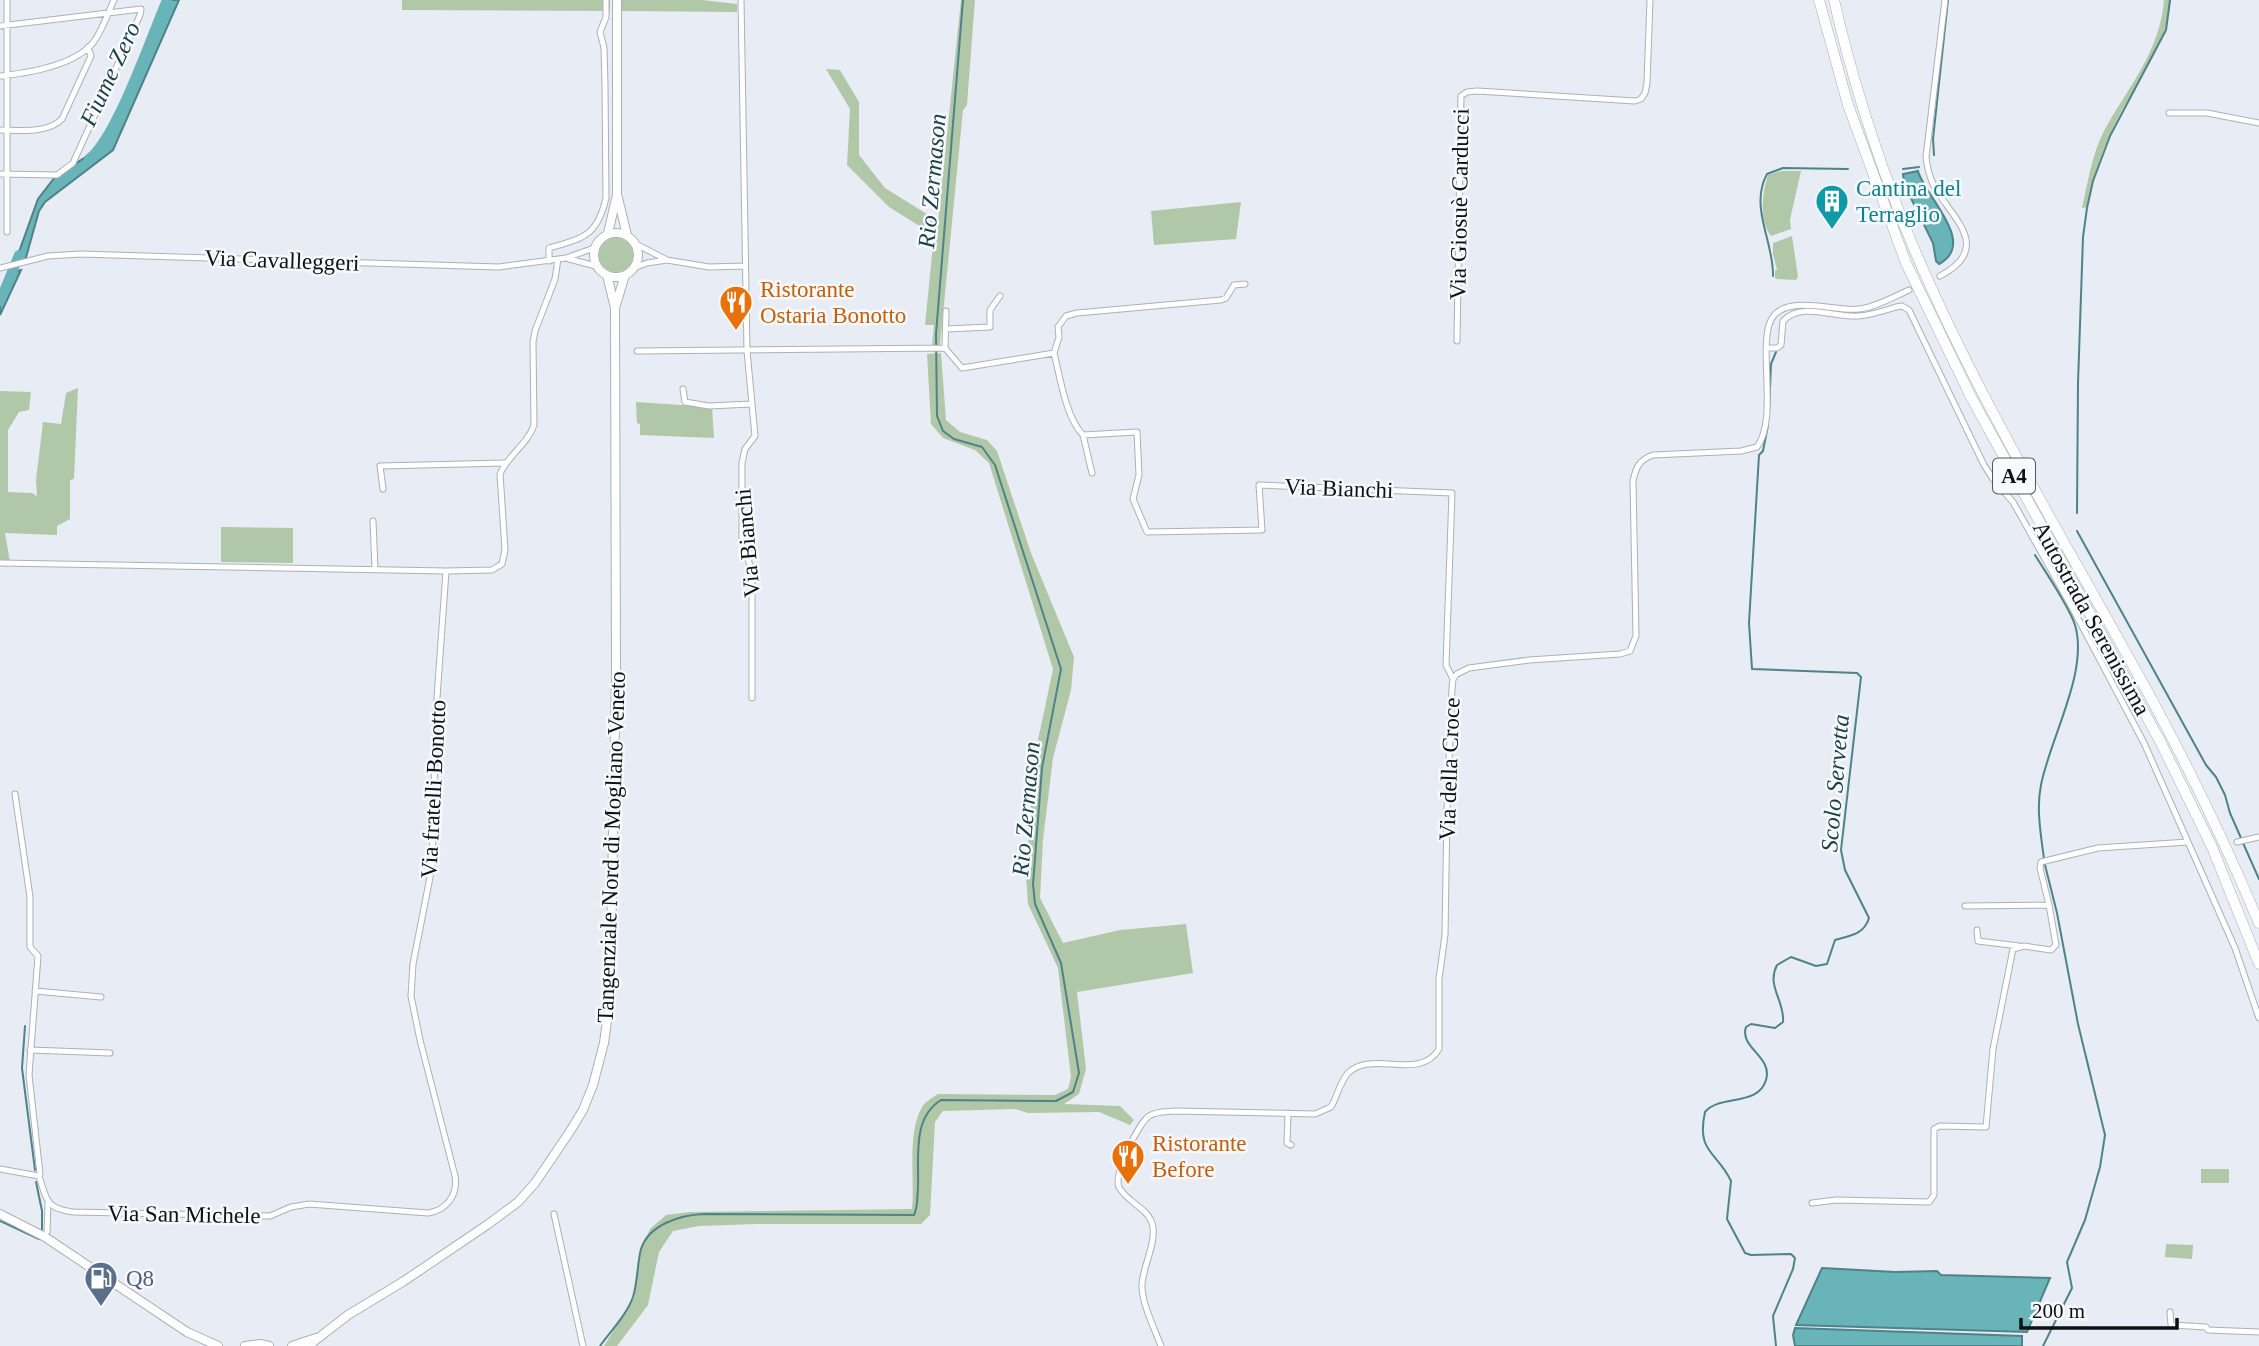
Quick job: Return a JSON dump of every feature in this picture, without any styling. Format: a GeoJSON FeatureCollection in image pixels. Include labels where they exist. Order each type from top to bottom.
{"type":"FeatureCollection","features":[{"type":"Feature","properties":{"kind":"highway","name":"Autostrada Serenissima"},"geometry":{"type":"LineString","coordinates":[[1819,0],[1847,105],[1906,263],[1971,397],[2120,666],[2175,772],[2212,847],[2259,964]]}},
{"type":"Feature","properties":{"kind":"highway","name":"Autostrada Serenissima"},"geometry":{"type":"LineString","coordinates":[[1834,0],[1861,103],[1887,180],[1945,316],[1999,423],[2194,781],[2259,923]]}},
{"type":"Feature","properties":{"kind":"main road"},"geometry":{"type":"LineString","coordinates":[[608,233],[617,195],[617,0]]}},
{"type":"Feature","properties":{"kind":"main road"},"geometry":{"type":"LineString","coordinates":[[617,195],[627,235],[638,253],[634,268],[625,275],[607,275],[596,266],[594,248],[608,233],[627,235]]}},
{"type":"Feature","properties":{"kind":"main road"},"geometry":{"type":"LineString","coordinates":[[607,275],[615,308]]}},
{"type":"Feature","properties":{"kind":"main road"},"geometry":{"type":"LineString","coordinates":[[615,308],[625,275]]}},
{"type":"Feature","properties":{"kind":"main road","name":"Tangenziale Nord di Mogliano Veneto"},"geometry":{"type":"LineString","coordinates":[[308,1346],[518,1202],[557,1153],[583,1110],[593,1084],[604,1043],[610,999],[616,671],[615,308]]}},
{"type":"Feature","properties":{"kind":"main road"},"geometry":{"type":"LineString","coordinates":[[0,1214],[45,1237],[204,1346]]}},
{"type":"Feature","properties":{"kind":"main road"},"geometry":{"type":"LineString","coordinates":[[187,1332],[218,1346]]}},
{"type":"Feature","properties":{"kind":"main road","name":"Tangenziale Nord di Mogliano Veneto"},"geometry":{"type":"LineString","coordinates":[[292,1346],[316,1338]]}},
{"type":"Feature","properties":{"kind":"main road"},"geometry":{"type":"LineString","coordinates":[[245,1346],[269,1346]]}},
{"type":"Feature","properties":{"kind":"street"},"geometry":{"type":"LineString","coordinates":[[7,0],[3,25],[3,215],[7,232]]}},
{"type":"Feature","properties":{"kind":"street"},"geometry":{"type":"LineString","coordinates":[[3,76],[46,69],[88,47],[94,41],[114,0]]}},
{"type":"Feature","properties":{"kind":"street"},"geometry":{"type":"LineString","coordinates":[[549,261],[549,248],[586,237],[594,229],[602,215],[606,198],[606,85],[604,48],[600,32],[606,17],[606,0]]}},
{"type":"Feature","properties":{"kind":"street","name":"Via Bianchi"},"geometry":{"type":"LineString","coordinates":[[741,0],[747,351],[755,436],[745,449],[742,463],[742,539],[752,572],[752,698]]}},
{"type":"Feature","properties":{"kind":"street","name":"Via Giosuè Carducci"},"geometry":{"type":"LineString","coordinates":[[1457,341],[1461,96],[1466,92],[1477,91],[1635,101],[1641,99],[1647,83],[1650,0]]}},
{"type":"Feature","properties":{"kind":"street"},"geometry":{"type":"LineString","coordinates":[[1940,276],[1958,262],[1964,253],[1966,238],[1962,224],[1934,186],[1927,160],[1945,0]]}},
{"type":"Feature","properties":{"kind":"street"},"geometry":{"type":"LineString","coordinates":[[3,25],[141,9],[73,163],[57,175],[3,175]]}},
{"type":"Feature","properties":{"kind":"street"},"geometry":{"type":"LineString","coordinates":[[3,130],[55,127],[62,119],[91,56],[88,47]]}},
{"type":"Feature","properties":{"kind":"street"},"geometry":{"type":"LineString","coordinates":[[2169,113],[2207,113],[2259,123]]}},
{"type":"Feature","properties":{"kind":"street"},"geometry":{"type":"LineString","coordinates":[[634,243],[667,260]]}},
{"type":"Feature","properties":{"kind":"street"},"geometry":{"type":"LineString","coordinates":[[566,258],[594,248]]}},
{"type":"Feature","properties":{"kind":"street","name":"Via Cavalleggeri"},"geometry":{"type":"LineString","coordinates":[[0,268],[48,256],[81,254],[499,267],[566,258]]}},
{"type":"Feature","properties":{"kind":"street"},"geometry":{"type":"LineString","coordinates":[[566,258],[596,266]]}},
{"type":"Feature","properties":{"kind":"street"},"geometry":{"type":"LineString","coordinates":[[0,563],[492,570],[502,564],[505,550],[500,474],[505,463],[531,433],[534,425],[535,331],[555,279],[558,259]]}},
{"type":"Feature","properties":{"kind":"street"},"geometry":{"type":"LineString","coordinates":[[634,268],[647,262],[667,260],[709,267],[745,266]]}},
{"type":"Feature","properties":{"kind":"street"},"geometry":{"type":"LineString","coordinates":[[1092,473],[1083,435],[1065,399],[1054,353],[1059,337],[1058,327],[1066,316],[1221,300],[1226,298],[1234,285],[1245,284]]}},
{"type":"Feature","properties":{"kind":"street","name":"Via della Croce"},"geometry":{"type":"LineString","coordinates":[[1161,1346],[1141,1287],[1153,1237],[1152,1221],[1117,1185],[1118,1174],[1137,1131],[1146,1119],[1159,1112],[1315,1114],[1331,1107],[1346,1075],[1357,1067],[1418,1065],[1434,1058],[1439,1049],[1439,979],[1445,934],[1453,679],[1469,668],[1630,651],[1636,636],[1633,481],[1636,467],[1643,458],[1653,455],[1741,452],[1757,447],[1762,438],[1766,409],[1769,324],[1779,313],[1796,305],[1857,310],[1877,305],[1909,290]]}},
{"type":"Feature","properties":{"kind":"street"},"geometry":{"type":"LineString","coordinates":[[947,329],[990,327],[990,310],[1000,296]]}},
{"type":"Feature","properties":{"kind":"street"},"geometry":{"type":"LineString","coordinates":[[1768,348],[1781,345],[1783,321],[1795,312],[1854,316],[1902,306],[1909,310],[1984,465],[2013,502],[2144,743],[2235,948],[2259,1018]]}},
{"type":"Feature","properties":{"kind":"street"},"geometry":{"type":"LineString","coordinates":[[943,348],[947,329],[946,311]]}},
{"type":"Feature","properties":{"kind":"street"},"geometry":{"type":"LineString","coordinates":[[637,351],[943,348],[962,368],[1054,353]]}},
{"type":"Feature","properties":{"kind":"street"},"geometry":{"type":"LineString","coordinates":[[683,389],[685,402],[709,406],[751,404]]}},
{"type":"Feature","properties":{"kind":"street","name":"Via Bianchi"},"geometry":{"type":"LineString","coordinates":[[1083,435],[1138,432],[1140,463],[1133,499],[1147,532],[1262,530],[1259,485],[1452,493],[1447,665],[1453,679]]}},
{"type":"Feature","properties":{"kind":"street"},"geometry":{"type":"LineString","coordinates":[[383,489],[380,466],[505,463]]}},
{"type":"Feature","properties":{"kind":"street"},"geometry":{"type":"LineString","coordinates":[[373,522],[375,569]]}},
{"type":"Feature","properties":{"kind":"street","name":"Via fratelli Bonotto"},"geometry":{"type":"LineString","coordinates":[[444,1207],[453,1196],[456,1182],[419,1040],[411,996],[413,964],[432,867],[436,712],[446,571]]}},
{"type":"Feature","properties":{"kind":"street"},"geometry":{"type":"LineString","coordinates":[[15,794],[30,897],[30,947],[38,957],[29,1075],[39,1176],[48,1203],[47,1232]]}},
{"type":"Feature","properties":{"kind":"street"},"geometry":{"type":"LineString","coordinates":[[2241,841],[2259,837]]}},
{"type":"Feature","properties":{"kind":"street"},"geometry":{"type":"LineString","coordinates":[[1977,930],[1978,941],[2051,950],[2054,948],[2056,936],[2039,868],[2046,861],[2108,847],[2188,842]]}},
{"type":"Feature","properties":{"kind":"street"},"geometry":{"type":"LineString","coordinates":[[1965,906],[2049,905]]}},
{"type":"Feature","properties":{"kind":"street"},"geometry":{"type":"LineString","coordinates":[[1812,1203],[1836,1200],[1924,1203],[1932,1199],[1934,1129],[1940,1126],[1983,1128],[1988,1124],[1993,1049],[2012,954],[2014,948],[2019,946]]}},
{"type":"Feature","properties":{"kind":"street"},"geometry":{"type":"LineString","coordinates":[[35,991],[101,997]]}},
{"type":"Feature","properties":{"kind":"street"},"geometry":{"type":"LineString","coordinates":[[30,1050],[110,1053]]}},
{"type":"Feature","properties":{"kind":"street"},"geometry":{"type":"LineString","coordinates":[[1288,1113],[1287,1143],[1291,1145]]}},
{"type":"Feature","properties":{"kind":"street"},"geometry":{"type":"LineString","coordinates":[[0,1169],[39,1176]]}},
{"type":"Feature","properties":{"kind":"street","name":"Via San Michele"},"geometry":{"type":"LineString","coordinates":[[48,1203],[59,1210],[73,1212],[270,1216],[302,1204],[428,1213],[444,1207]]}},
{"type":"Feature","properties":{"kind":"street"},"geometry":{"type":"LineString","coordinates":[[554,1214],[583,1346]]}},
{"type":"Feature","properties":{"kind":"street"},"geometry":{"type":"LineString","coordinates":[[2170,1312],[2171,1325],[2259,1332]]}},
{"type":"Feature","properties":{"kind":"green space"},"geometry":{"type":"Polygon","coordinates":[[[402,0],[610,0],[610,11],[402,10],[402,0]]]}},
{"type":"Feature","properties":{"kind":"green space"},"geometry":{"type":"Polygon","coordinates":[[[621,0],[702,0],[737,4],[737,12],[621,11],[621,0]]]}},
{"type":"Feature","properties":{"kind":"green space"},"geometry":{"type":"Polygon","coordinates":[[[961,0],[975,0],[967,105],[963,110],[940,345],[932,346],[934,325],[925,325],[934,235],[889,207],[847,165],[850,109],[826,69],[840,70],[859,102],[859,155],[885,188],[938,221],[961,0]]]}},
{"type":"Feature","properties":{"kind":"green space"},"geometry":{"type":"Polygon","coordinates":[[[2164,0],[2171,0],[2165,30],[2152,59],[2114,125],[2100,159],[2087,207],[2082,208],[2096,149],[2150,53],[2164,0]]]}},
{"type":"Feature","properties":{"kind":"green space"},"geometry":{"type":"Polygon","coordinates":[[[1781,171],[1801,171],[1790,220],[1791,229],[1771,236],[1763,215],[1764,190],[1768,175],[1781,171]]]}},
{"type":"Feature","properties":{"kind":"green space"},"geometry":{"type":"Polygon","coordinates":[[[1241,202],[1236,239],[1154,245],[1151,211],[1241,202]]]}},
{"type":"Feature","properties":{"kind":"green space"},"geometry":{"type":"Polygon","coordinates":[[[1792,236],[1798,277],[1796,280],[1777,279],[1773,243],[1792,236]]]}},
{"type":"Feature","properties":{"kind":"green space"},"geometry":{"type":"Polygon","coordinates":[[[616,238],[628,243],[633,255],[628,267],[616,272],[604,267],[599,255],[604,243],[616,238]]]}},
{"type":"Feature","properties":{"kind":"green space"},"geometry":{"type":"Polygon","coordinates":[[[941,353],[946,420],[960,432],[987,440],[997,451],[1031,553],[1074,657],[1071,690],[1053,758],[1043,840],[1040,898],[1063,943],[1120,930],[1186,924],[1193,973],[1077,992],[1086,1069],[1079,1094],[1064,1104],[1120,1106],[1134,1120],[1130,1125],[1099,1112],[1028,1113],[1015,1109],[943,1111],[935,1122],[930,1215],[921,1224],[756,1224],[699,1226],[673,1231],[659,1252],[648,1305],[617,1346],[604,1346],[634,1298],[641,1249],[650,1229],[666,1215],[690,1212],[912,1209],[914,1132],[921,1109],[928,1100],[938,1094],[1055,1095],[1068,1089],[1071,1077],[1058,968],[1028,904],[1026,877],[1034,759],[1053,669],[989,463],[975,450],[943,438],[931,424],[927,354],[941,353]]]}},
{"type":"Feature","properties":{"kind":"green space"},"geometry":{"type":"Polygon","coordinates":[[[78,388],[74,479],[70,480],[70,519],[57,526],[57,535],[5,533],[10,562],[0,561],[0,391],[31,392],[29,410],[19,412],[8,430],[8,492],[32,493],[37,496],[36,480],[43,422],[61,424],[66,393],[78,388]]]}},
{"type":"Feature","properties":{"kind":"green space"},"geometry":{"type":"Polygon","coordinates":[[[636,402],[712,407],[714,438],[640,435],[636,402]]]}},
{"type":"Feature","properties":{"kind":"green space"},"geometry":{"type":"Polygon","coordinates":[[[221,527],[293,528],[293,563],[221,562],[221,527]]]}},
{"type":"Feature","properties":{"kind":"green space"},"geometry":{"type":"Polygon","coordinates":[[[2201,1169],[2229,1169],[2229,1183],[2201,1183],[2201,1169]]]}},
{"type":"Feature","properties":{"kind":"green space"},"geometry":{"type":"Polygon","coordinates":[[[2166,1244],[2193,1245],[2192,1259],[2165,1257],[2166,1244]]]}},
{"type":"Feature","properties":{"kind":"water"},"geometry":{"type":"Polygon","coordinates":[[[167,0],[179,0],[113,150],[45,202],[39,211],[25,261],[15,263],[38,199],[55,177],[104,145],[167,0]]]}},
{"type":"Feature","properties":{"kind":"water"},"geometry":{"type":"Polygon","coordinates":[[[1918,171],[1951,232],[1953,244],[1950,255],[1939,264],[1933,243],[1904,184],[1903,174],[1918,171]]]}},
{"type":"Feature","properties":{"kind":"water"},"geometry":{"type":"Polygon","coordinates":[[[21,270],[0,315],[0,297],[12,272],[21,270]]]}},
{"type":"Feature","properties":{"kind":"water"},"geometry":{"type":"Polygon","coordinates":[[[1822,1268],[2050,1278],[2027,1332],[1796,1325],[1822,1268]]]}},
{"type":"Feature","properties":{"kind":"water"},"geometry":{"type":"Polygon","coordinates":[[[1795,1328],[2022,1336],[2022,1346],[1795,1346],[1795,1328]]]}},
{"type":"Feature","properties":{"kind":"waterway","name":"Fiume Zero"},"geometry":{"type":"LineString","coordinates":[[89,159],[100,147],[122,109],[167,0]]}},
{"type":"Feature","properties":{"kind":"waterway","name":"Rio Zermason"},"geometry":{"type":"LineString","coordinates":[[600,1346],[630,1303],[635,1291],[641,1249],[645,1240],[658,1227],[686,1216],[704,1214],[914,1215],[921,1128],[925,1117],[941,1100],[1056,1101],[1073,1092],[1079,1073],[1061,963],[1035,904],[1033,884],[1042,768],[1061,669],[995,465],[982,447],[954,439],[943,431],[937,416],[936,334],[963,0]]}},
{"type":"Feature","properties":{"kind":"waterway","name":"Scolo Servetta"},"geometry":{"type":"LineString","coordinates":[[1934,155],[1933,139],[1948,0]]}},
{"type":"Feature","properties":{"kind":"waterway"},"geometry":{"type":"LineString","coordinates":[[2077,513],[2078,383],[2083,237],[2087,208],[2093,181],[2110,136],[2166,30],[2170,0]]}},
{"type":"Feature","properties":{"kind":"waterway","name":"Scolo Servetta"},"geometry":{"type":"LineString","coordinates":[[1903,169],[1919,167]]}},
{"type":"Feature","properties":{"kind":"waterway","name":"Scolo Servetta"},"geometry":{"type":"LineString","coordinates":[[1773,276],[1760,199],[1767,174],[1783,168],[1848,169]]}},
{"type":"Feature","properties":{"kind":"waterway","name":"Fiume Zero"},"geometry":{"type":"LineString","coordinates":[[0,301],[19,255]]}},
{"type":"Feature","properties":{"kind":"waterway","name":"Scolo Servetta"},"geometry":{"type":"LineString","coordinates":[[1769,412],[1771,364],[1776,352]]}},
{"type":"Feature","properties":{"kind":"waterway","name":"Scolo Servetta"},"geometry":{"type":"LineString","coordinates":[[1768,425],[1763,451],[1759,455],[1749,623],[1752,669],[1857,673],[1861,677],[1841,850],[1845,870],[1869,918],[1860,931],[1835,940],[1827,964],[1816,966],[1791,957],[1777,965],[1774,980],[1783,1022],[1775,1028],[1751,1024],[1746,1027],[1745,1034],[1747,1041],[1765,1065],[1766,1080],[1755,1094],[1720,1103],[1705,1112],[1703,1136],[1709,1151],[1731,1181],[1727,1219],[1745,1253],[1791,1254],[1795,1258],[1773,1316],[1776,1346]]}},
{"type":"Feature","properties":{"kind":"waterway"},"geometry":{"type":"LineString","coordinates":[[2077,531],[2206,765],[2216,777],[2241,838]]}},
{"type":"Feature","properties":{"kind":"waterway"},"geometry":{"type":"LineString","coordinates":[[2035,555],[2072,617],[2078,643],[2073,684],[2041,785],[2039,813],[2044,859]]}},
{"type":"Feature","properties":{"kind":"waterway"},"geometry":{"type":"LineString","coordinates":[[2243,843],[2259,879]]}},
{"type":"Feature","properties":{"kind":"waterway"},"geometry":{"type":"LineString","coordinates":[[2043,1346],[2072,1288],[2067,1262],[2085,1220],[2100,1167],[2105,1135],[2078,1024],[2045,865]]}},
{"type":"Feature","properties":{"kind":"waterway"},"geometry":{"type":"LineString","coordinates":[[25,1026],[22,1068],[35,1170]]}},
{"type":"Feature","properties":{"kind":"waterway"},"geometry":{"type":"LineString","coordinates":[[36,1182],[42,1211],[42,1230]]}},
{"type":"Feature","properties":{"kind":"waterway"},"geometry":{"type":"LineString","coordinates":[[0,1221],[39,1239]]}},
{"type":"Feature","properties":{"kind":"place","name":"Cantina del Terraglio"},"geometry":{"type":"Point","coordinates":[1832,231]}},
{"type":"Feature","properties":{"kind":"place","name":"Ristorante Ostaria Bonotto"},"geometry":{"type":"Point","coordinates":[736,332]}},
{"type":"Feature","properties":{"kind":"place","name":"Ristorante Before"},"geometry":{"type":"Point","coordinates":[1128,1186]}},
{"type":"Feature","properties":{"kind":"place","name":"Q8"},"geometry":{"type":"Point","coordinates":[101,1308]}}]}
